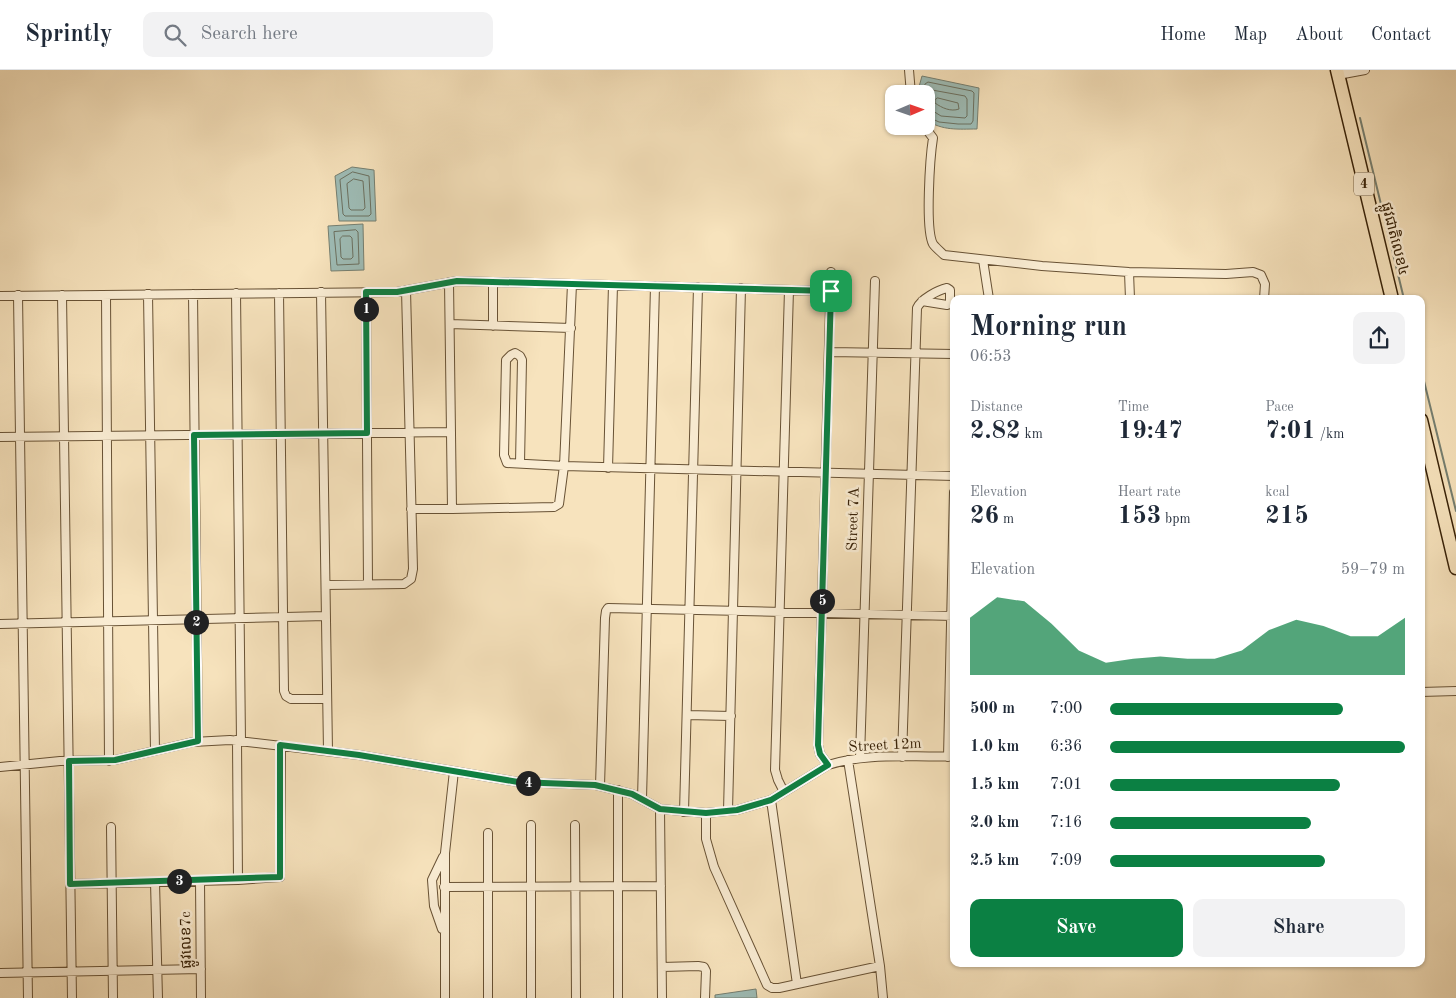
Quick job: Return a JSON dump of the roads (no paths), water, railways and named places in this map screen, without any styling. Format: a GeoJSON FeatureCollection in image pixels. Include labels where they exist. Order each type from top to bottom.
{"type":"FeatureCollection","features":[{"type":"Feature","properties":{"kind":"highway","name":"ផ្លូវជាតិលេខ៤"},"geometry":{"type":"LineString","coordinates":[[1337,72],[1391,295]]}},
{"type":"Feature","properties":{"kind":"highway"},"geometry":{"type":"LineString","coordinates":[[1425,460],[1456,568]]}},
{"type":"Feature","properties":{"kind":"street"},"geometry":{"type":"LineString","coordinates":[[910,70],[911,85]]}},
{"type":"Feature","properties":{"kind":"street"},"geometry":{"type":"LineString","coordinates":[[1337,72],[1366,70]]}},
{"type":"Feature","properties":{"kind":"street"},"geometry":{"type":"LineString","coordinates":[[931,135],[933,138],[930,160],[930,226],[933,244],[944,255],[1042,266],[1130,272],[1226,274],[1253,272],[1261,275],[1264,284],[1264,295]]}},
{"type":"Feature","properties":{"kind":"street"},"geometry":{"type":"LineString","coordinates":[[983,260],[988,295]]}},
{"type":"Feature","properties":{"kind":"street"},"geometry":{"type":"LineString","coordinates":[[828,765],[820,754],[818,745],[831,272]]}},
{"type":"Feature","properties":{"kind":"street"},"geometry":{"type":"LineString","coordinates":[[1130,272],[1130,295]]}},
{"type":"Feature","properties":{"kind":"street"},"geometry":{"type":"LineString","coordinates":[[0,296],[366,292],[406,290],[457,281],[831,291]]}},
{"type":"Feature","properties":{"kind":"street","name":"Street 7A"},"geometry":{"type":"LineString","coordinates":[[860,758],[875,281]]}},
{"type":"Feature","properties":{"kind":"street"},"geometry":{"type":"LineString","coordinates":[[449,282],[452,509]]}},
{"type":"Feature","properties":{"kind":"street"},"geometry":{"type":"LineString","coordinates":[[493,282],[493,326]]}},
{"type":"Feature","properties":{"kind":"street"},"geometry":{"type":"LineString","coordinates":[[411,509],[554,507],[559,504],[564,466],[572,284]]}},
{"type":"Feature","properties":{"kind":"street"},"geometry":{"type":"LineString","coordinates":[[608,468],[614,285]]}},
{"type":"Feature","properties":{"kind":"street"},"geometry":{"type":"LineString","coordinates":[[642,799],[655,286]]}},
{"type":"Feature","properties":{"kind":"street"},"geometry":{"type":"LineString","coordinates":[[684,812],[698,287]]}},
{"type":"Feature","properties":{"kind":"street"},"geometry":{"type":"LineString","coordinates":[[728,811],[741,288]]}},
{"type":"Feature","properties":{"kind":"street"},"geometry":{"type":"LineString","coordinates":[[326,585],[404,584],[411,579],[413,569],[406,290]]}},
{"type":"Feature","properties":{"kind":"street"},"geometry":{"type":"LineString","coordinates":[[784,792],[775,770],[789,290]]}},
{"type":"Feature","properties":{"kind":"street"},"geometry":{"type":"LineString","coordinates":[[321,292],[328,751]]}},
{"type":"Feature","properties":{"kind":"street"},"geometry":{"type":"LineString","coordinates":[[366,292],[368,584]]}},
{"type":"Feature","properties":{"kind":"street"},"geometry":{"type":"LineString","coordinates":[[236,293],[240,618],[238,880]]}},
{"type":"Feature","properties":{"kind":"street"},"geometry":{"type":"LineString","coordinates":[[279,293],[284,691],[286,696],[291,699],[327,699]]}},
{"type":"Feature","properties":{"kind":"street"},"geometry":{"type":"LineString","coordinates":[[148,294],[154,751]]}},
{"type":"Feature","properties":{"kind":"street"},"geometry":{"type":"LineString","coordinates":[[193,294],[198,741]]}},
{"type":"Feature","properties":{"kind":"street"},"geometry":{"type":"LineString","coordinates":[[18,295],[28,998]]}},
{"type":"Feature","properties":{"kind":"street"},"geometry":{"type":"LineString","coordinates":[[62,295],[72,998]]}},
{"type":"Feature","properties":{"kind":"street"},"geometry":{"type":"LineString","coordinates":[[106,295],[110,761]]}},
{"type":"Feature","properties":{"kind":"street"},"geometry":{"type":"LineString","coordinates":[[902,757],[917,308],[922,301]]}},
{"type":"Feature","properties":{"kind":"street"},"geometry":{"type":"LineString","coordinates":[[450,324],[571,328]]}},
{"type":"Feature","properties":{"kind":"street"},"geometry":{"type":"LineString","coordinates":[[830,352],[950,354]]}},
{"type":"Feature","properties":{"kind":"street"},"geometry":{"type":"LineString","coordinates":[[520,463],[522,360],[515,353],[506,360],[503,440],[504,455],[508,463],[608,468],[950,476]]}},
{"type":"Feature","properties":{"kind":"street"},"geometry":{"type":"LineString","coordinates":[[0,438],[451,432]]}},
{"type":"Feature","properties":{"kind":"street"},"geometry":{"type":"LineString","coordinates":[[600,786],[606,611],[608,608],[950,616]]}},
{"type":"Feature","properties":{"kind":"street"},"geometry":{"type":"LineString","coordinates":[[0,624],[326,616]]}},
{"type":"Feature","properties":{"kind":"street"},"geometry":{"type":"LineString","coordinates":[[1425,692],[1456,691]]}},
{"type":"Feature","properties":{"kind":"street"},"geometry":{"type":"LineString","coordinates":[[687,715],[731,716]]}},
{"type":"Feature","properties":{"kind":"street","name":"Street 12m"},"geometry":{"type":"LineString","coordinates":[[0,767],[69,761],[110,761],[198,741],[239,741],[328,751],[518,782],[583,783],[618,790],[642,799],[660,809],[706,813],[728,811],[771,800],[828,765],[848,760],[860,758],[950,756]]}},
{"type":"Feature","properties":{"kind":"street"},"geometry":{"type":"LineString","coordinates":[[70,884],[238,880],[280,877],[280,745]]}},
{"type":"Feature","properties":{"kind":"street"},"geometry":{"type":"LineString","coordinates":[[848,760],[880,966],[883,998]]}},
{"type":"Feature","properties":{"kind":"street"},"geometry":{"type":"LineString","coordinates":[[445,998],[445,852],[454,771]]}},
{"type":"Feature","properties":{"kind":"street"},"geometry":{"type":"LineString","coordinates":[[618,790],[618,998]]}},
{"type":"Feature","properties":{"kind":"street"},"geometry":{"type":"LineString","coordinates":[[771,800],[796,984]]}},
{"type":"Feature","properties":{"kind":"street"},"geometry":{"type":"LineString","coordinates":[[660,809],[662,998]]}},
{"type":"Feature","properties":{"kind":"street"},"geometry":{"type":"LineString","coordinates":[[706,813],[706,839],[714,867],[767,985],[772,988],[796,984],[880,966]]}},
{"type":"Feature","properties":{"kind":"street"},"geometry":{"type":"LineString","coordinates":[[531,825],[531,998]]}},
{"type":"Feature","properties":{"kind":"street"},"geometry":{"type":"LineString","coordinates":[[575,825],[576,998]]}},
{"type":"Feature","properties":{"kind":"street"},"geometry":{"type":"LineString","coordinates":[[111,827],[113,998]]}},
{"type":"Feature","properties":{"kind":"street"},"geometry":{"type":"LineString","coordinates":[[488,833],[488,998]]}},
{"type":"Feature","properties":{"kind":"street"},"geometry":{"type":"LineString","coordinates":[[444,937],[434,906],[432,880],[445,852]]}},
{"type":"Feature","properties":{"kind":"street","name":"ផ្លូវលេខ7c"},"geometry":{"type":"LineString","coordinates":[[200,881],[201,998]]}},
{"type":"Feature","properties":{"kind":"street"},"geometry":{"type":"LineString","coordinates":[[155,882],[158,998]]}},
{"type":"Feature","properties":{"kind":"street"},"geometry":{"type":"LineString","coordinates":[[444,887],[661,886]]}},
{"type":"Feature","properties":{"kind":"street"},"geometry":{"type":"LineString","coordinates":[[662,968],[698,966],[704,968],[706,971],[706,998]]}},
{"type":"Feature","properties":{"kind":"street"},"geometry":{"type":"LineString","coordinates":[[0,973],[201,969]]}},
{"type":"Feature","properties":{"kind":"water"},"geometry":{"type":"Polygon","coordinates":[[[922,76],[979,88],[977,129],[945,128],[935,125],[935,85],[920,85],[922,76]]]}},
{"type":"Feature","properties":{"kind":"water"},"geometry":{"type":"Polygon","coordinates":[[[352,167],[374,170],[376,221],[339,221],[335,176],[352,167]]]}},
{"type":"Feature","properties":{"kind":"water"},"geometry":{"type":"Polygon","coordinates":[[[363,224],[364,270],[331,271],[328,226],[363,224]]]}},
{"type":"Feature","properties":{"kind":"water"},"geometry":{"type":"Polygon","coordinates":[[[756,989],[757,998],[715,998],[715,995],[756,989]]]}},
{"type":"Feature","properties":{"kind":"waterway"},"geometry":{"type":"LineString","coordinates":[[1360,118],[1403,295]]}},
{"type":"Feature","properties":{"kind":"waterway"},"geometry":{"type":"LineString","coordinates":[[1425,385],[1456,511]]}}]}
